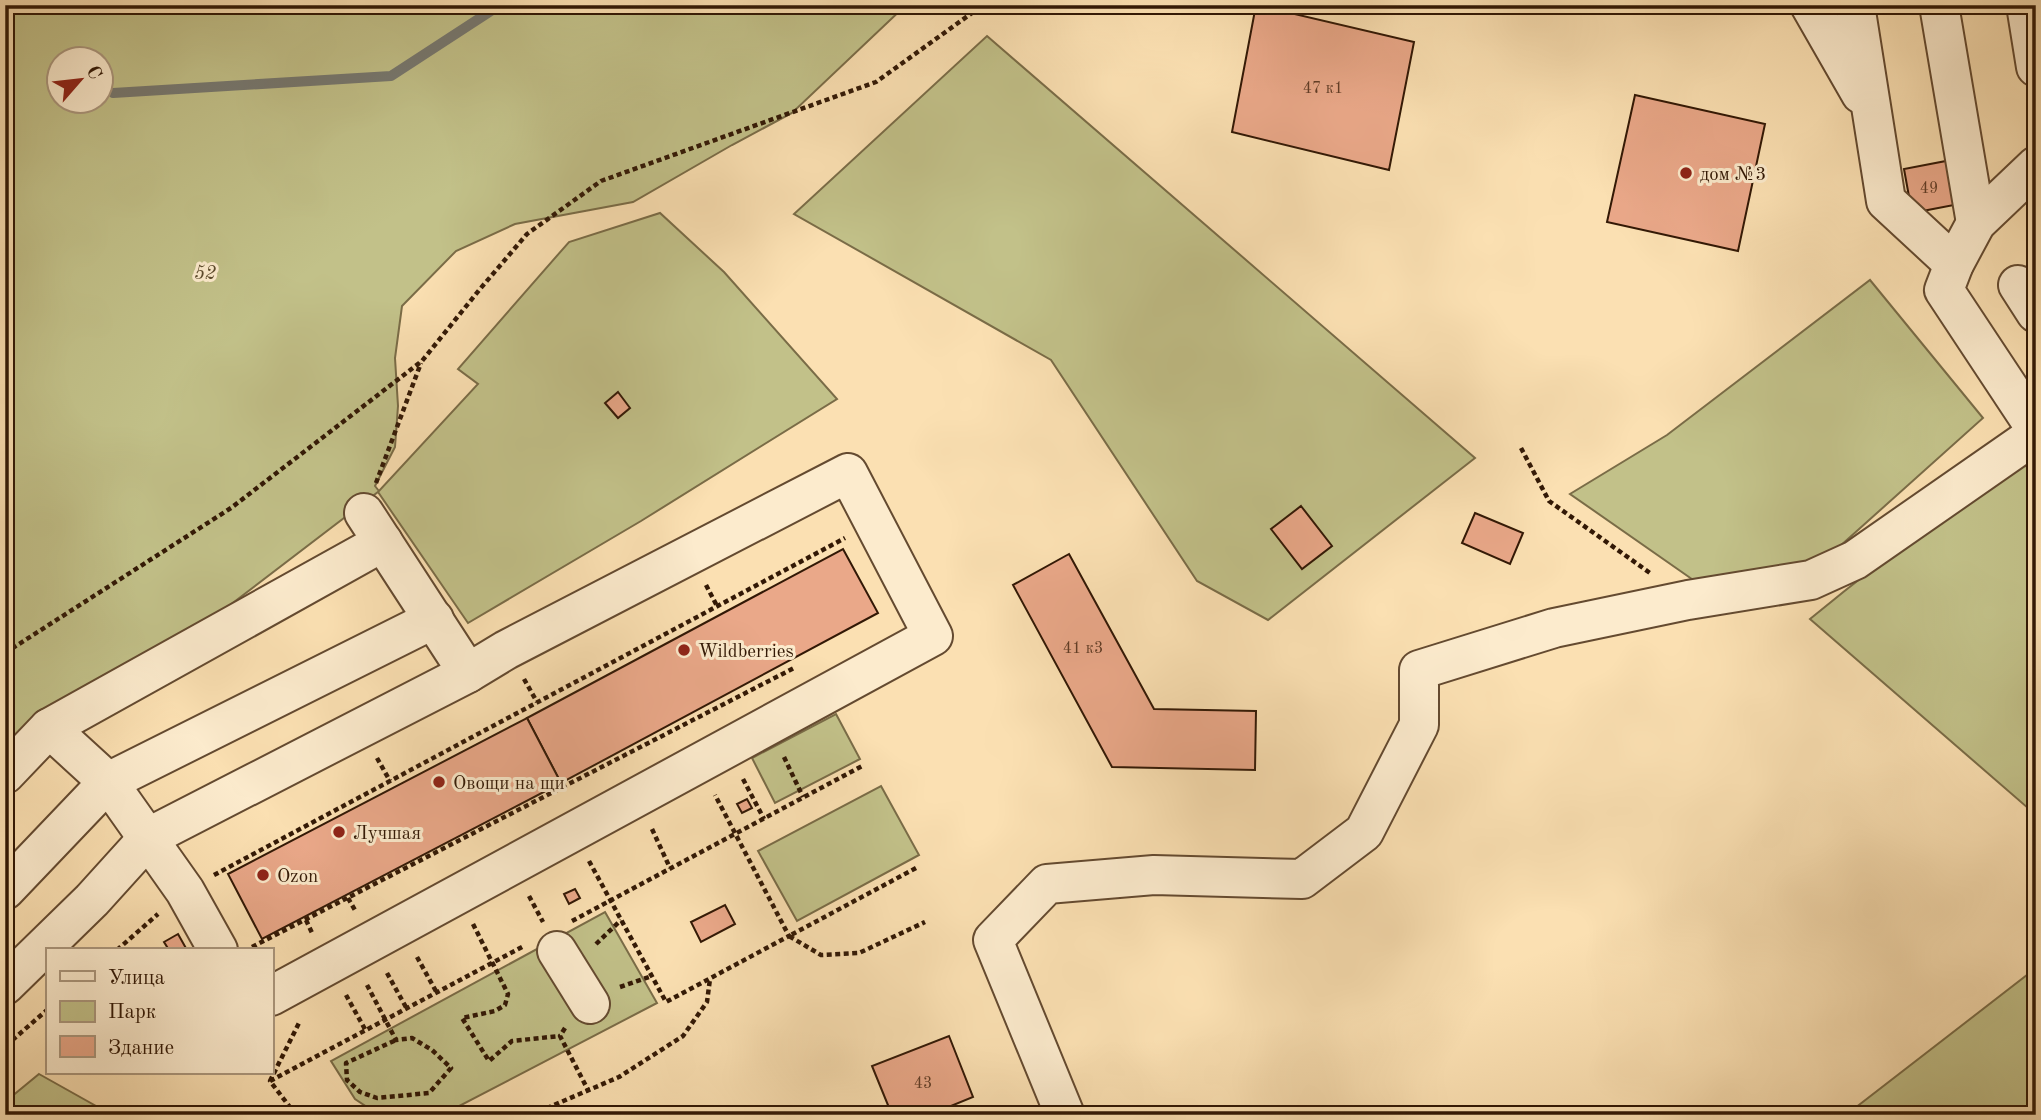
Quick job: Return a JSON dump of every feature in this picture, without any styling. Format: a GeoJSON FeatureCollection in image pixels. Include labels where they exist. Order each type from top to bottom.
{"type":"FeatureCollection","features":[{"type":"Feature","properties":{"kind":"street"},"geometry":{"type":"LineString","coordinates":[[1810,5],[1873,115]]}},
{"type":"Feature","properties":{"kind":"street"},"geometry":{"type":"LineString","coordinates":[[1065,1115],[993,940],[1047,884],[1154,875],[1302,879],[1364,832],[1419,725],[1419,670],[1553,628],[1688,600],[1811,580],[1855,560],[2036,432],[1949,277],[1886,201],[1854,5]]}},
{"type":"Feature","properties":{"kind":"street"},"geometry":{"type":"LineString","coordinates":[[1939,5],[1976,223]]}},
{"type":"Feature","properties":{"kind":"street"},"geometry":{"type":"LineString","coordinates":[[2026,5],[2036,67]]}},
{"type":"Feature","properties":{"kind":"street"},"geometry":{"type":"LineString","coordinates":[[1949,277],[1976,223],[2036,166]]}},
{"type":"Feature","properties":{"kind":"street"},"geometry":{"type":"LineString","coordinates":[[5,985],[92,900],[149,837],[848,473],[933,636],[273,995]]}},
{"type":"Feature","properties":{"kind":"street"},"geometry":{"type":"LineString","coordinates":[[5,774],[49,728],[374,527],[468,673]]}},
{"type":"Feature","properties":{"kind":"street"},"geometry":{"type":"LineString","coordinates":[[5,890],[108,782],[434,619]]}},
{"type":"Feature","properties":{"kind":"street"},"geometry":{"type":"LineString","coordinates":[[49,728],[108,782],[185,891],[234,948]]}},
{"type":"Feature","properties":{"kind":"street"},"geometry":{"type":"LineString","coordinates":[[556,951],[605,995]]}},
{"type":"Feature","properties":{"kind":"path"},"geometry":{"type":"LineString","coordinates":[[5,653],[231,508],[422,361],[527,234],[601,181],[876,82],[983,5]]}},
{"type":"Feature","properties":{"kind":"path"},"geometry":{"type":"LineString","coordinates":[[374,527],[422,361]]}},
{"type":"Feature","properties":{"kind":"path"},"geometry":{"type":"LineString","coordinates":[[1521,448],[1549,501],[1688,600]]}},
{"type":"Feature","properties":{"kind":"path"},"geometry":{"type":"LineString","coordinates":[[119,948],[185,891],[874,522]]}},
{"type":"Feature","properties":{"kind":"path"},"geometry":{"type":"LineString","coordinates":[[706,585],[717,606]]}},
{"type":"Feature","properties":{"kind":"path"},"geometry":{"type":"LineString","coordinates":[[237,948],[328,908],[796,667]]}},
{"type":"Feature","properties":{"kind":"path"},"geometry":{"type":"LineString","coordinates":[[524,679],[537,702]]}},
{"type":"Feature","properties":{"kind":"path"},"geometry":{"type":"LineString","coordinates":[[679,726],[789,936],[821,955],[859,954],[925,922]]}},
{"type":"Feature","properties":{"kind":"path"},"geometry":{"type":"LineString","coordinates":[[376,757],[390,781]]}},
{"type":"Feature","properties":{"kind":"path"},"geometry":{"type":"LineString","coordinates":[[554,791],[573,832],[666,1002],[916,867]]}},
{"type":"Feature","properties":{"kind":"path"},"geometry":{"type":"LineString","coordinates":[[438,851],[508,994],[505,1005],[495,1011],[462,1017],[489,1061],[512,1041],[560,1036]]}},
{"type":"Feature","properties":{"kind":"path"},"geometry":{"type":"LineString","coordinates":[[328,908],[396,1040]]}},
{"type":"Feature","properties":{"kind":"path"},"geometry":{"type":"LineString","coordinates":[[596,944],[621,920]]}},
{"type":"Feature","properties":{"kind":"path"},"geometry":{"type":"LineString","coordinates":[[605,995],[652,976]]}},
{"type":"Feature","properties":{"kind":"path"},"geometry":{"type":"LineString","coordinates":[[531,1115],[619,1077],[683,1036],[707,1002],[710,979]]}},
{"type":"Feature","properties":{"kind":"path"},"geometry":{"type":"LineString","coordinates":[[5,1042],[9,1043],[46,1011]]}},
{"type":"Feature","properties":{"kind":"path"},"geometry":{"type":"LineString","coordinates":[[296,1115],[270,1081],[306,1011]]}},
{"type":"Feature","properties":{"kind":"path"},"geometry":{"type":"LineString","coordinates":[[412,1038],[432,1050],[451,1068],[429,1093],[377,1098],[360,1092],[347,1080],[346,1063],[396,1040],[412,1038]]}},
{"type":"Feature","properties":{"kind":"green space","name":"52"},"geometry":{"type":"Polygon","coordinates":[[[5,5],[906,5],[792,113],[633,202],[515,224],[456,251],[402,306],[395,358],[398,406],[395,447],[375,486],[379,491],[478,384],[458,369],[569,242],[660,213],[724,272],[837,399],[641,521],[468,623],[378,492],[5,777],[5,5]]]}},
{"type":"Feature","properties":{"kind":"green space"},"geometry":{"type":"Polygon","coordinates":[[[987,36],[1475,458],[1268,620],[1197,581],[1051,360],[794,214],[987,36]]]}},
{"type":"Feature","properties":{"kind":"green space"},"geometry":{"type":"Polygon","coordinates":[[[1870,280],[1983,418],[1820,564],[1699,584],[1570,494],[1667,435],[1870,280]]]}},
{"type":"Feature","properties":{"kind":"green space"},"geometry":{"type":"Polygon","coordinates":[[[2022,460],[2036,480],[2036,815],[1810,619],[1914,537],[2022,460]]]}},
{"type":"Feature","properties":{"kind":"green space"},"geometry":{"type":"Polygon","coordinates":[[[836,714],[860,759],[775,803],[752,758],[836,714]]]}},
{"type":"Feature","properties":{"kind":"green space"},"geometry":{"type":"Polygon","coordinates":[[[881,786],[919,855],[797,921],[758,851],[881,786]]]}},
{"type":"Feature","properties":{"kind":"green space"},"geometry":{"type":"Polygon","coordinates":[[[605,912],[657,1003],[442,1115],[379,1115],[355,1099],[331,1061],[605,912]]]}},
{"type":"Feature","properties":{"kind":"green space"},"geometry":{"type":"Polygon","coordinates":[[[2036,968],[2036,1115],[1846,1115],[2036,968]]]}},
{"type":"Feature","properties":{"kind":"green space"},"geometry":{"type":"Polygon","coordinates":[[[39,1074],[112,1115],[5,1115],[5,1102],[39,1074]]]}},
{"type":"Feature","properties":{"kind":"building"},"geometry":{"type":"Polygon","coordinates":[[[1256,5],[1414,42],[1389,170],[1232,132],[1256,5]]]}},
{"type":"Feature","properties":{"kind":"building","name":"дом №3"},"geometry":{"type":"Polygon","coordinates":[[[1635,95],[1765,124],[1738,251],[1607,222],[1635,95]]]}},
{"type":"Feature","properties":{"kind":"building"},"geometry":{"type":"Polygon","coordinates":[[[1946,161],[1954,205],[1912,213],[1904,169],[1946,161]]]}},
{"type":"Feature","properties":{"kind":"building"},"geometry":{"type":"Polygon","coordinates":[[[618,392],[630,408],[618,418],[605,403],[618,392]]]}},
{"type":"Feature","properties":{"kind":"building"},"geometry":{"type":"Polygon","coordinates":[[[1301,506],[1332,546],[1302,569],[1271,529],[1301,506]]]}},
{"type":"Feature","properties":{"kind":"building"},"geometry":{"type":"Polygon","coordinates":[[[1475,513],[1523,533],[1510,564],[1462,543],[1475,513]]]}},
{"type":"Feature","properties":{"kind":"building"},"geometry":{"type":"Polygon","coordinates":[[[843,549],[878,613],[561,783],[527,718],[843,549]]]}},
{"type":"Feature","properties":{"kind":"building"},"geometry":{"type":"Polygon","coordinates":[[[1069,554],[1154,709],[1256,711],[1255,770],[1112,767],[1013,585],[1069,554]]]}},
{"type":"Feature","properties":{"kind":"building"},"geometry":{"type":"Polygon","coordinates":[[[527,718],[561,783],[262,939],[228,874],[527,718]]]}},
{"type":"Feature","properties":{"kind":"building"},"geometry":{"type":"Polygon","coordinates":[[[747,799],[752,808],[742,813],[737,804],[747,799]]]}},
{"type":"Feature","properties":{"kind":"building"},"geometry":{"type":"Polygon","coordinates":[[[575,889],[580,898],[569,904],[564,894],[575,889]]]}},
{"type":"Feature","properties":{"kind":"building"},"geometry":{"type":"Polygon","coordinates":[[[725,905],[735,924],[701,942],[691,922],[725,905]]]}},
{"type":"Feature","properties":{"kind":"building"},"geometry":{"type":"Polygon","coordinates":[[[178,934],[186,948],[168,948],[164,942],[178,934]]]}},
{"type":"Feature","properties":{"kind":"building"},"geometry":{"type":"Polygon","coordinates":[[[949,1036],[973,1097],[929,1115],[892,1115],[872,1066],[949,1036]]]}},
{"type":"Feature","properties":{"kind":"waterway"},"geometry":{"type":"LineString","coordinates":[[116,93],[391,76],[500,5]]}},
{"type":"Feature","properties":{"kind":"place","name":"дом №3"},"geometry":{"type":"Point","coordinates":[1686,173]}},
{"type":"Feature","properties":{"kind":"place","name":"Wildberries"},"geometry":{"type":"Point","coordinates":[684,650]}},
{"type":"Feature","properties":{"kind":"place","name":"Овощи на щи"},"geometry":{"type":"Point","coordinates":[439,782]}},
{"type":"Feature","properties":{"kind":"place","name":"Лучшая"},"geometry":{"type":"Point","coordinates":[339,832]}},
{"type":"Feature","properties":{"kind":"place","name":"Ozon"},"geometry":{"type":"Point","coordinates":[263,875]}}]}
